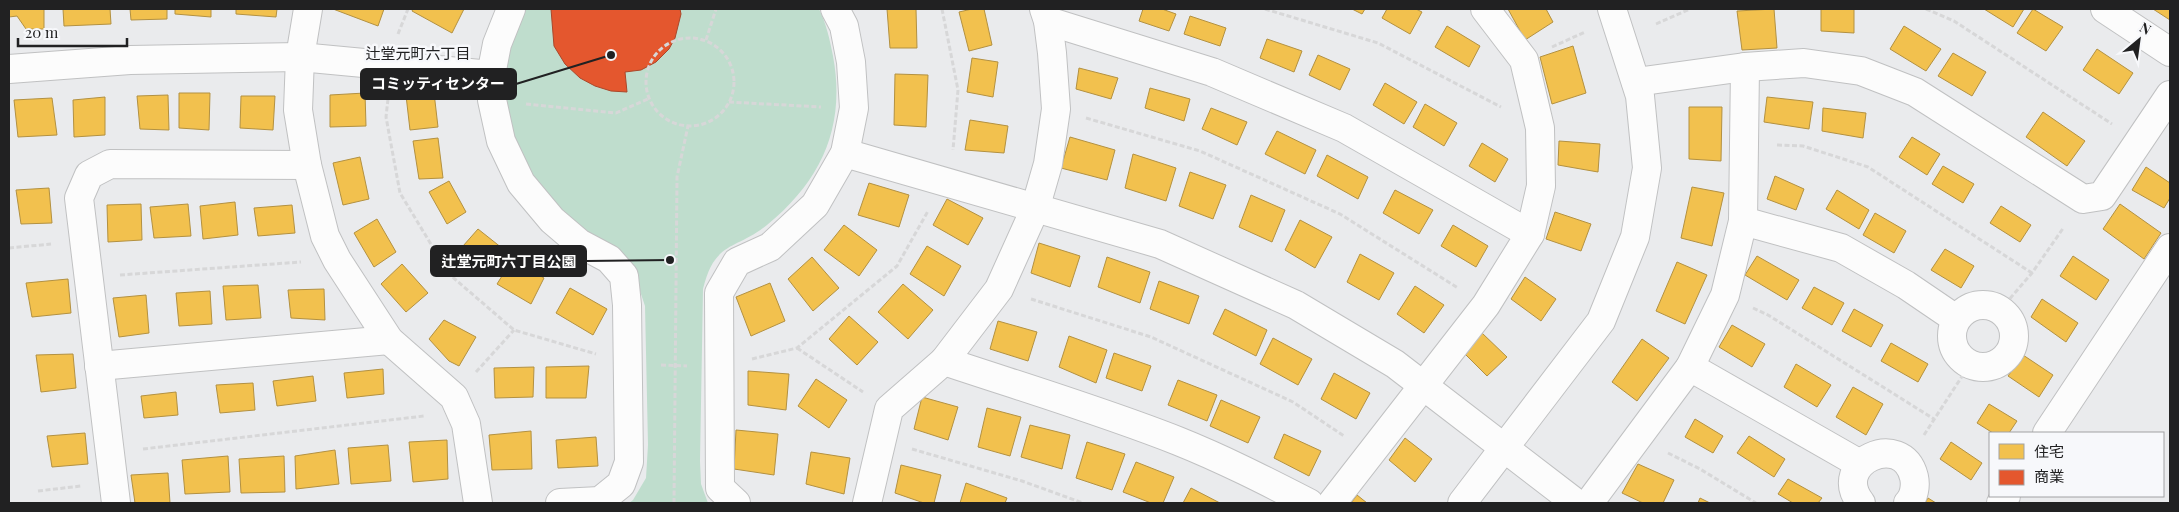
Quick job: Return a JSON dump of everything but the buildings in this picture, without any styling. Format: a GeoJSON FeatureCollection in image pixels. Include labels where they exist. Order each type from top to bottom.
{"type":"FeatureCollection","features":[{"type":"Feature","properties":{"kind":"street"},"geometry":{"type":"LineString","coordinates":[[308,9],[300,57],[298,110],[307,165],[325,236],[337,260],[388,340],[454,398],[466,424],[478,503]]}},
{"type":"Feature","properties":{"kind":"street"},"geometry":{"type":"LineString","coordinates":[[511,9],[497,44],[491,88],[501,141],[521,183],[552,220],[579,243],[609,259],[624,276],[627,305],[629,462],[622,484],[600,501],[560,503]]}},
{"type":"Feature","properties":{"kind":"street"},"geometry":{"type":"LineString","coordinates":[[736,503],[720,488],[719,293],[737,262],[770,247],[815,205],[845,153],[854,108],[851,62],[844,26],[835,9]]}},
{"type":"Feature","properties":{"kind":"street"},"geometry":{"type":"LineString","coordinates":[[1332,503],[1486,305],[1530,234],[1540,186],[1540,128],[1524,60],[1485,9]]}},
{"type":"Feature","properties":{"kind":"street"},"geometry":{"type":"LineString","coordinates":[[1462,503],[1601,322],[1635,237],[1647,168],[1640,96],[1612,9]]}},
{"type":"Feature","properties":{"kind":"street"},"geometry":{"type":"LineString","coordinates":[[2105,9],[2170,52]]}},
{"type":"Feature","properties":{"kind":"street"},"geometry":{"type":"LineString","coordinates":[[867,503],[889,409],[944,361],[999,288],[1035,209],[1048,164],[1056,109],[1052,53],[1046,15],[1212,72],[1344,128],[1530,234]]}},
{"type":"Feature","properties":{"kind":"street"},"geometry":{"type":"LineString","coordinates":[[9,69],[130,60],[300,57],[392,66],[491,88]]}},
{"type":"Feature","properties":{"kind":"street"},"geometry":{"type":"LineString","coordinates":[[1636,82],[1745,67],[1804,63],[1860,71],[1915,92],[2083,199],[2102,196],[2170,96]]}},
{"type":"Feature","properties":{"kind":"street"},"geometry":{"type":"LineString","coordinates":[[1589,503],[1690,367],[1725,295],[1743,221],[1745,67]]}},
{"type":"Feature","properties":{"kind":"street"},"geometry":{"type":"LineString","coordinates":[[845,153],[1160,244],[1287,301],[1395,364],[1503,449],[1576,503]]}},
{"type":"Feature","properties":{"kind":"street"},"geometry":{"type":"LineString","coordinates":[[115,493],[79,198],[89,175],[110,164],[307,165]]}},
{"type":"Feature","properties":{"kind":"street"},"geometry":{"type":"LineString","coordinates":[[1743,221],[1841,248],[1906,285],[1956,319]]}},
{"type":"Feature","properties":{"kind":"street"},"geometry":{"type":"LineString","coordinates":[[2048,432],[2170,248]]}},
{"type":"Feature","properties":{"kind":"street"},"geometry":{"type":"LineString","coordinates":[[1981,304],[2000,310],[2008,317],[2013,330],[2013,345],[2008,354],[2001,362],[1991,366],[1980,367],[1970,364],[1961,358],[1954,350],[1951,339],[1956,319],[1963,311],[1981,304]]}},
{"type":"Feature","properties":{"kind":"street"},"geometry":{"type":"LineString","coordinates":[[99,366],[388,340]]}},
{"type":"Feature","properties":{"kind":"street"},"geometry":{"type":"LineString","coordinates":[[944,361],[1083,406],[1179,442],[1259,477],[1309,503]]}},
{"type":"Feature","properties":{"kind":"street"},"geometry":{"type":"LineString","coordinates":[[1690,367],[1860,464]]}},
{"type":"Feature","properties":{"kind":"street"},"geometry":{"type":"LineString","coordinates":[[1860,503],[1854,493],[1853,483],[1855,473],[1860,464],[1868,457],[1888,453],[1906,462],[1912,471],[1914,491],[1908,503]]}},
{"type":"Feature","properties":{"kind":"path"},"geometry":{"type":"LineString","coordinates":[[408,9],[395,41],[386,117],[400,193],[449,274],[514,330],[628,363],[720,366],[797,348],[897,266],[944,182],[952,156],[958,90],[942,9]]}},
{"type":"Feature","properties":{"kind":"path"},"geometry":{"type":"LineString","coordinates":[[706,40],[716,9]]}},
{"type":"Feature","properties":{"kind":"path"},"geometry":{"type":"LineString","coordinates":[[1265,9],[1378,43],[1540,128]]}},
{"type":"Feature","properties":{"kind":"path"},"geometry":{"type":"LineString","coordinates":[[1656,24],[1690,9]]}},
{"type":"Feature","properties":{"kind":"path"},"geometry":{"type":"LineString","coordinates":[[1926,9],[1954,21],[2140,142]]}},
{"type":"Feature","properties":{"kind":"path"},"geometry":{"type":"LineString","coordinates":[[1524,60],[1586,32]]}},
{"type":"Feature","properties":{"kind":"path"},"geometry":{"type":"LineString","coordinates":[[682,38],[706,40],[719,48],[728,60],[734,74],[734,88],[729,102],[722,112],[712,120],[700,124],[688,126],[676,124],[656,110],[650,98],[646,86],[647,72],[652,59],[661,48],[682,38]]}},
{"type":"Feature","properties":{"kind":"path"},"geometry":{"type":"LineString","coordinates":[[491,88],[616,113],[650,98]]}},
{"type":"Feature","properties":{"kind":"path"},"geometry":{"type":"LineString","coordinates":[[729,102],[854,108]]}},
{"type":"Feature","properties":{"kind":"path"},"geometry":{"type":"LineString","coordinates":[[1056,109],[1200,151],[1340,214],[1486,305]]}},
{"type":"Feature","properties":{"kind":"path"},"geometry":{"type":"LineString","coordinates":[[674,503],[677,177],[688,126]]}},
{"type":"Feature","properties":{"kind":"path"},"geometry":{"type":"LineString","coordinates":[[1744,143],[1803,146],[1868,167],[2032,273]]}},
{"type":"Feature","properties":{"kind":"path"},"geometry":{"type":"LineString","coordinates":[[2000,310],[2032,273],[2083,199]]}},
{"type":"Feature","properties":{"kind":"path"},"geometry":{"type":"LineString","coordinates":[[9,248],[84,241]]}},
{"type":"Feature","properties":{"kind":"path"},"geometry":{"type":"LineString","coordinates":[[89,277],[337,260]]}},
{"type":"Feature","properties":{"kind":"path"},"geometry":{"type":"LineString","coordinates":[[999,288],[1151,337],[1293,402],[1370,453]]}},
{"type":"Feature","properties":{"kind":"path"},"geometry":{"type":"LineString","coordinates":[[1725,295],[1768,315],[1934,419]]}},
{"type":"Feature","properties":{"kind":"path"},"geometry":{"type":"LineString","coordinates":[[110,453],[431,415],[454,398],[514,330]]}},
{"type":"Feature","properties":{"kind":"path"},"geometry":{"type":"LineString","coordinates":[[797,348],[889,409]]}},
{"type":"Feature","properties":{"kind":"path"},"geometry":{"type":"LineString","coordinates":[[1906,462],[1970,364]]}},
{"type":"Feature","properties":{"kind":"path"},"geometry":{"type":"LineString","coordinates":[[1638,438],[1700,469],[1756,503]]}},
{"type":"Feature","properties":{"kind":"path"},"geometry":{"type":"LineString","coordinates":[[882,440],[1022,481],[1083,503]]}},
{"type":"Feature","properties":{"kind":"path"},"geometry":{"type":"LineString","coordinates":[[38,491],[115,493]]}},
{"type":"Feature","properties":{"kind":"green space"},"geometry":{"type":"Polygon","coordinates":[[[524,9],[819,9],[824,20],[832,50],[836,82],[836,106],[826,150],[802,189],[786,208],[756,233],[720,254],[708,273],[703,289],[700,461],[701,484],[708,503],[629,503],[633,500],[646,478],[648,445],[645,306],[637,282],[605,242],[567,220],[539,190],[517,152],[502,88],[506,57],[524,9]]]}},
{"type":"Feature","properties":{"kind":"place","name":"コミッティセンター"},"geometry":{"type":"Point","coordinates":[611,55]}},
{"type":"Feature","properties":{"kind":"place","name":"辻堂元町六丁目公園"},"geometry":{"type":"Point","coordinates":[670,260]}},
{"type":"Feature","properties":{"kind":"district","name":"辻堂元町六丁目"},"geometry":{"type":"Point","coordinates":[418,54]}}]}
